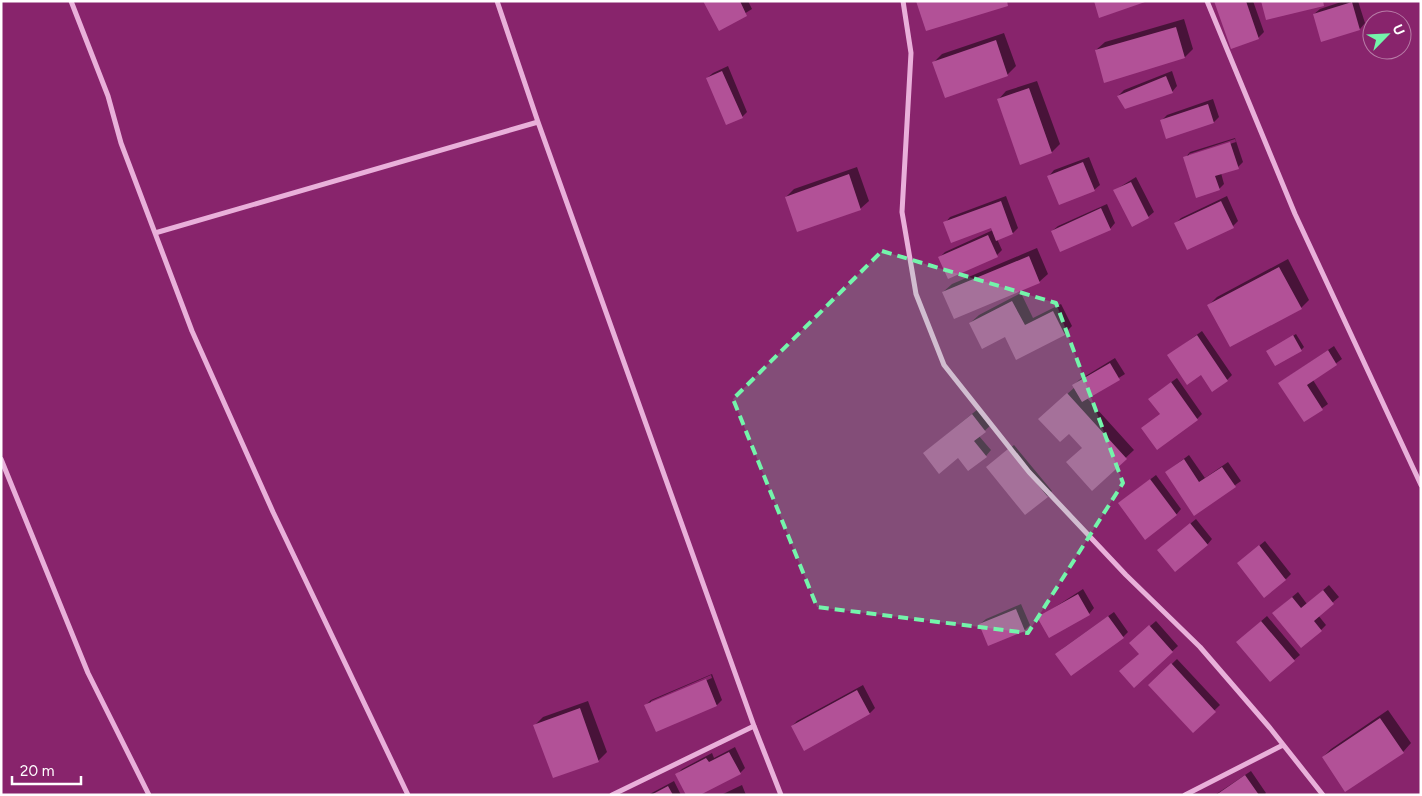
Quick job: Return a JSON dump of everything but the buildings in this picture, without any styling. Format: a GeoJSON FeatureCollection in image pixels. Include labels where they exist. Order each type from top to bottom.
{"type":"FeatureCollection","features":[{"type":"Feature","properties":{"kind":"street"},"geometry":{"type":"LineString","coordinates":[[71,1],[108,96],[121,143],[192,331],[269,503],[408,795]]}},
{"type":"Feature","properties":{"kind":"street"},"geometry":{"type":"LineString","coordinates":[[497,1],[538,122],[754,726],[781,795]]}},
{"type":"Feature","properties":{"kind":"street"},"geometry":{"type":"LineString","coordinates":[[903,1],[911,53],[902,212],[916,294],[944,364],[1028,472],[1126,575],[1200,647],[1323,795]]}},
{"type":"Feature","properties":{"kind":"street"},"geometry":{"type":"LineString","coordinates":[[1207,1],[1295,214],[1421,485]]}},
{"type":"Feature","properties":{"kind":"street"},"geometry":{"type":"LineString","coordinates":[[155,233],[538,122]]}},
{"type":"Feature","properties":{"kind":"street"},"geometry":{"type":"LineString","coordinates":[[1,459],[88,673],[149,795]]}},
{"type":"Feature","properties":{"kind":"street"},"geometry":{"type":"LineString","coordinates":[[612,795],[754,726]]}},
{"type":"Feature","properties":{"kind":"street"},"geometry":{"type":"LineString","coordinates":[[1185,795],[1283,745]]}},
{"type":"Feature","properties":{"kind":"highlighted area"},"geometry":{"type":"Polygon","coordinates":[[[882,251],[1056,303],[1123,483],[1028,633],[817,607],[733,399],[882,251]]]}}]}
